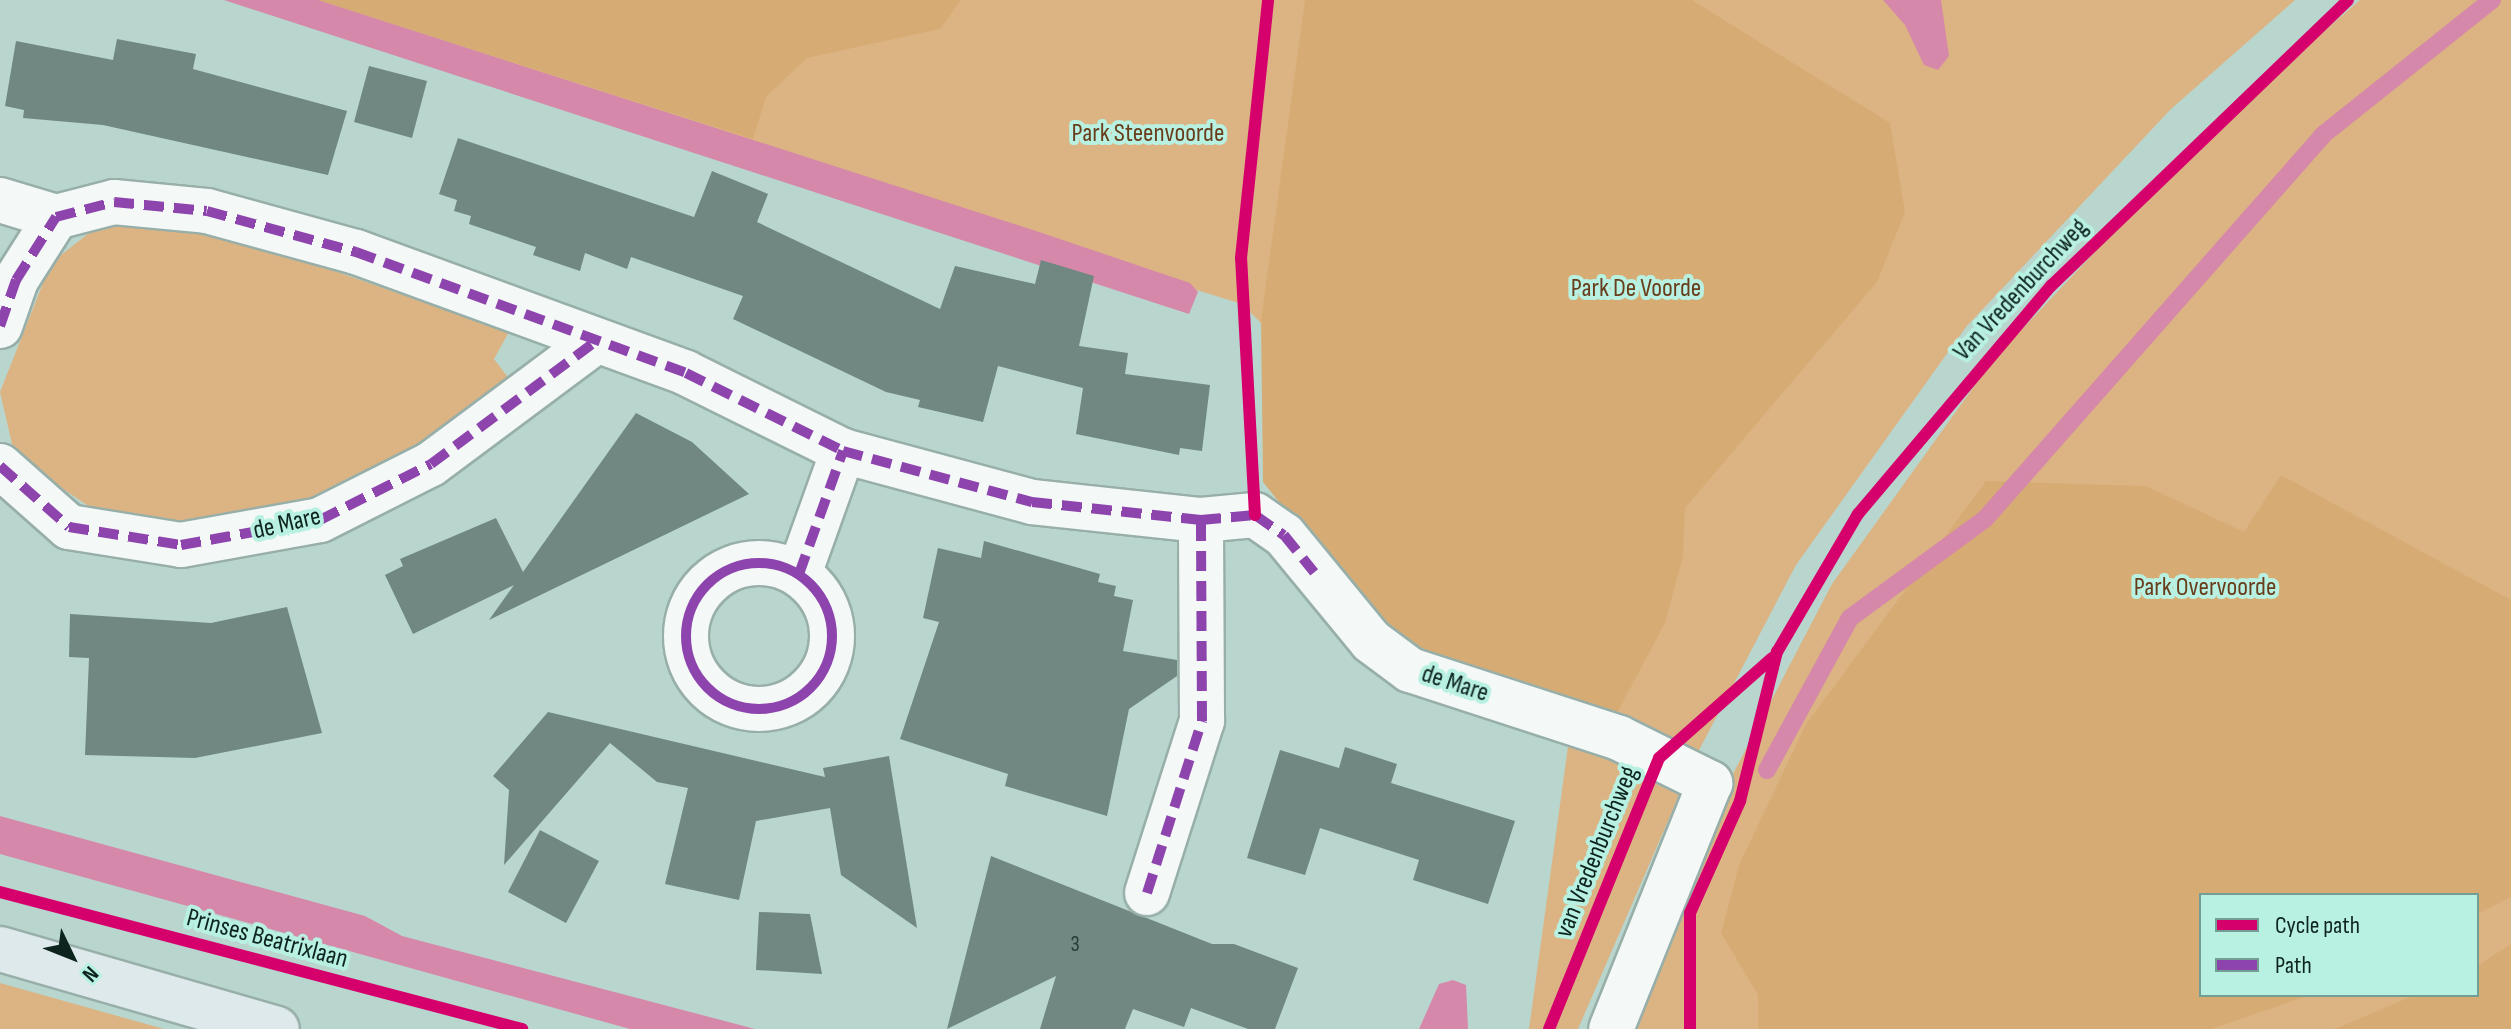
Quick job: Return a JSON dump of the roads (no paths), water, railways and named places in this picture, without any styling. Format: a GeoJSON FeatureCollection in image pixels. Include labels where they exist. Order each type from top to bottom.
{"type":"FeatureCollection","features":[{"type":"Feature","properties":{"kind":"main road"},"geometry":{"type":"LineString","coordinates":[[0,949],[277,1029]]}},
{"type":"Feature","properties":{"kind":"street"},"geometry":{"type":"LineString","coordinates":[[0,200],[56,217],[16,280],[0,326]]}},
{"type":"Feature","properties":{"kind":"street","name":"de Mare"},"geometry":{"type":"LineString","coordinates":[[56,217],[114,202],[207,211],[356,252],[686,373],[843,451],[1032,502],[1201,520],[1255,515],[1284,535],[1371,641],[1410,670],[1619,738],[1710,783],[1611,1029]]}},
{"type":"Feature","properties":{"kind":"street","name":"de Mare"},"geometry":{"type":"LineString","coordinates":[[0,466],[69,527],[181,545],[320,520],[431,464],[596,341]]}},
{"type":"Feature","properties":{"kind":"street"},"geometry":{"type":"LineString","coordinates":[[799,574],[843,451]]}},
{"type":"Feature","properties":{"kind":"street"},"geometry":{"type":"LineString","coordinates":[[1147,893],[1202,721],[1201,520]]}},
{"type":"Feature","properties":{"kind":"waterway"},"geometry":{"type":"LineString","coordinates":[[1767,770],[1850,618],[1985,519],[2324,134],[2492,0]]}},
{"type":"Feature","properties":{"kind":"park label","name":"Park Steenvoorde"},"geometry":{"type":"Point","coordinates":[1148,134]}},
{"type":"Feature","properties":{"kind":"park label","name":"Park De Voorde"},"geometry":{"type":"Point","coordinates":[1636,289]}},
{"type":"Feature","properties":{"kind":"park label","name":"Park Overvoorde"},"geometry":{"type":"Point","coordinates":[2205,588]}}]}
